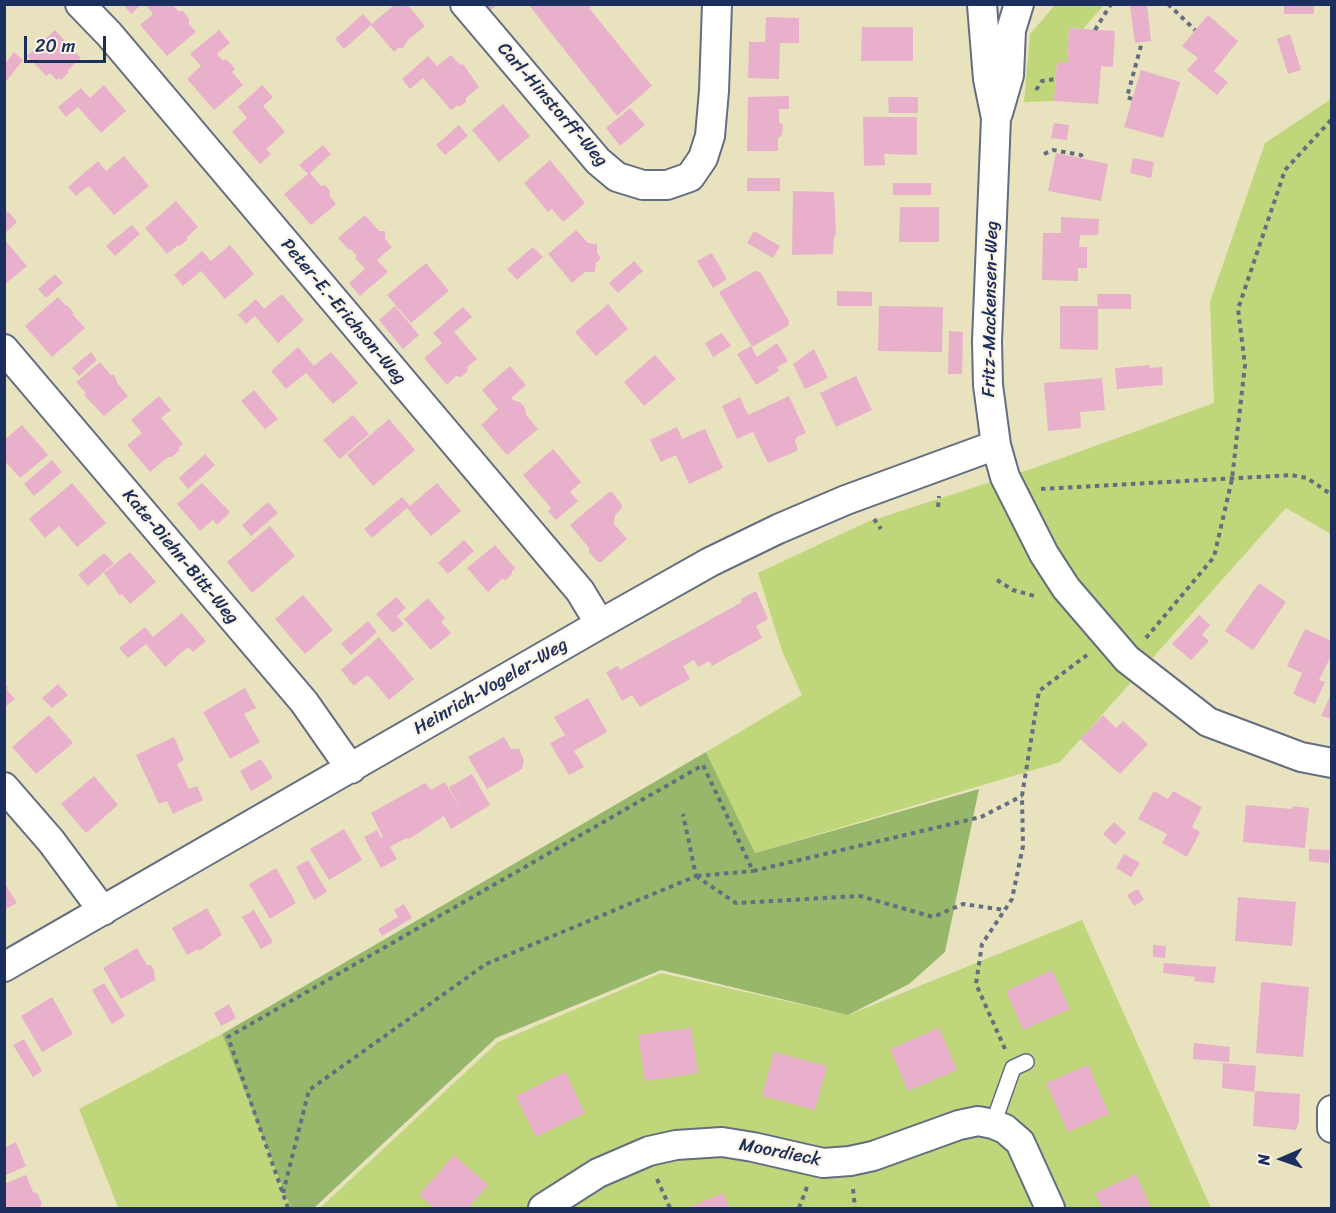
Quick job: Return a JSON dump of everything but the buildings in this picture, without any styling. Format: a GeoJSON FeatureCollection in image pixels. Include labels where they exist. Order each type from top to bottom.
{"type":"FeatureCollection","features":[{"type":"Feature","properties":{"kind":"street","name":"Peter-E.-Erichson-Weg"},"geometry":{"type":"LineString","coordinates":[[80,4],[109,34],[580,591],[600,624]]}},
{"type":"Feature","properties":{"kind":"street","name":"Carl-Hinstorff-Weg"},"geometry":{"type":"LineString","coordinates":[[465,4],[598,161],[617,177],[643,185],[667,185],[690,177],[703,158],[710,136],[717,4]]}},
{"type":"Feature","properties":{"kind":"street"},"geometry":{"type":"LineString","coordinates":[[982,4],[1001,7],[1012,4]]}},
{"type":"Feature","properties":{"kind":"street","name":"Fritz-Mackensen-Weg"},"geometry":{"type":"LineString","coordinates":[[982,4],[988,79],[996,118],[987,341],[988,385],[996,445],[1005,477],[1044,554],[1066,588],[1118,648],[1208,722],[1301,757],[1332,763]]}},
{"type":"Feature","properties":{"kind":"street","name":"Fritz-Mackensen-Weg"},"geometry":{"type":"LineString","coordinates":[[996,118],[1009,75],[1011,30],[1019,4]]}},
{"type":"Feature","properties":{"kind":"street","name":"Kate-Diehn-Bitt-Weg"},"geometry":{"type":"LineString","coordinates":[[4,349],[304,702],[351,769]]}},
{"type":"Feature","properties":{"kind":"street","name":"Heinrich-Vogeler-Weg"},"geometry":{"type":"LineString","coordinates":[[4,967],[710,562],[778,529],[856,496],[996,445]]}},
{"type":"Feature","properties":{"kind":"street"},"geometry":{"type":"LineString","coordinates":[[4,787],[51,841],[103,911]]}},
{"type":"Feature","properties":{"kind":"street"},"geometry":{"type":"LineString","coordinates":[[1332,1110],[1332,1128]]}},
{"type":"Feature","properties":{"kind":"street","name":"Moordieck"},"geometry":{"type":"LineString","coordinates":[[543,1209],[598,1173],[649,1151],[676,1145],[722,1142],[824,1163],[841,1162],[873,1155],[969,1122],[993,1124]]}},
{"type":"Feature","properties":{"kind":"street"},"geometry":{"type":"LineString","coordinates":[[993,1124],[1005,1129],[1020,1142],[1050,1209]]}},
{"type":"Feature","properties":{"kind":"lane"},"geometry":{"type":"LineString","coordinates":[[993,1124],[1019,1065]]}},
{"type":"Feature","properties":{"kind":"path"},"geometry":{"type":"LineString","coordinates":[[1095,30],[1111,4]]}},
{"type":"Feature","properties":{"kind":"path"},"geometry":{"type":"LineString","coordinates":[[1168,4],[1195,30]]}},
{"type":"Feature","properties":{"kind":"path"},"geometry":{"type":"LineString","coordinates":[[1132,99],[1127,97],[1142,42]]}},
{"type":"Feature","properties":{"kind":"path"},"geometry":{"type":"LineString","coordinates":[[1033,101],[1042,81],[1056,79]]}},
{"type":"Feature","properties":{"kind":"path"},"geometry":{"type":"LineString","coordinates":[[1019,1065],[976,984],[982,944],[1012,899],[1023,846],[1022,796],[1039,691],[1118,648],[1214,557],[1232,478],[1245,365],[1238,309],[1285,170],[1332,119]]}},
{"type":"Feature","properties":{"kind":"path"},"geometry":{"type":"LineString","coordinates":[[1044,154],[1053,150],[1082,155],[1083,159]]}},
{"type":"Feature","properties":{"kind":"path"},"geometry":{"type":"LineString","coordinates":[[1034,489],[1291,475],[1307,478],[1332,495]]}},
{"type":"Feature","properties":{"kind":"path"},"geometry":{"type":"LineString","coordinates":[[938,507],[939,492]]}},
{"type":"Feature","properties":{"kind":"path"},"geometry":{"type":"LineString","coordinates":[[871,516],[881,529]]}},
{"type":"Feature","properties":{"kind":"path"},"geometry":{"type":"LineString","coordinates":[[997,580],[1013,590],[1033,597],[1042,597]]}},
{"type":"Feature","properties":{"kind":"path"},"geometry":{"type":"LineString","coordinates":[[288,1209],[228,1037],[703,765],[753,872]]}},
{"type":"Feature","properties":{"kind":"path"},"geometry":{"type":"LineString","coordinates":[[283,1193],[309,1090],[486,964],[696,876],[753,872],[981,818],[1022,796]]}},
{"type":"Feature","properties":{"kind":"path"},"geometry":{"type":"LineString","coordinates":[[683,814],[696,876],[736,903],[860,896],[933,918],[963,904],[1005,909]]}},
{"type":"Feature","properties":{"kind":"path"},"geometry":{"type":"LineString","coordinates":[[657,1179],[670,1209]]}},
{"type":"Feature","properties":{"kind":"green space"},"geometry":{"type":"Polygon","coordinates":[[[1055,5],[1104,5],[1083,29],[1069,28],[1067,63],[1057,63],[1054,101],[1024,102],[1030,34],[1055,5]]]}},
{"type":"Feature","properties":{"kind":"green space"},"geometry":{"type":"Polygon","coordinates":[[[1331,99],[1331,534],[1286,508],[1060,762],[755,853],[706,752],[802,695],[782,651],[758,573],[867,522],[1037,467],[1214,403],[1210,302],[1265,143],[1331,99]]]}},
{"type":"Feature","properties":{"kind":"green space"},"geometry":{"type":"Polygon","coordinates":[[[706,752],[755,853],[979,789],[945,952],[909,984],[848,1015],[661,970],[496,1038],[314,1208],[291,1208],[222,1034],[706,752]]]}},
{"type":"Feature","properties":{"kind":"green space"},"geometry":{"type":"Polygon","coordinates":[[[1082,920],[1211,1208],[320,1208],[498,1042],[661,973],[848,1015],[1082,920]]]}},
{"type":"Feature","properties":{"kind":"green space"},"geometry":{"type":"Polygon","coordinates":[[[222,1034],[291,1208],[116,1208],[118,1207],[79,1109],[222,1034]]]}}]}
